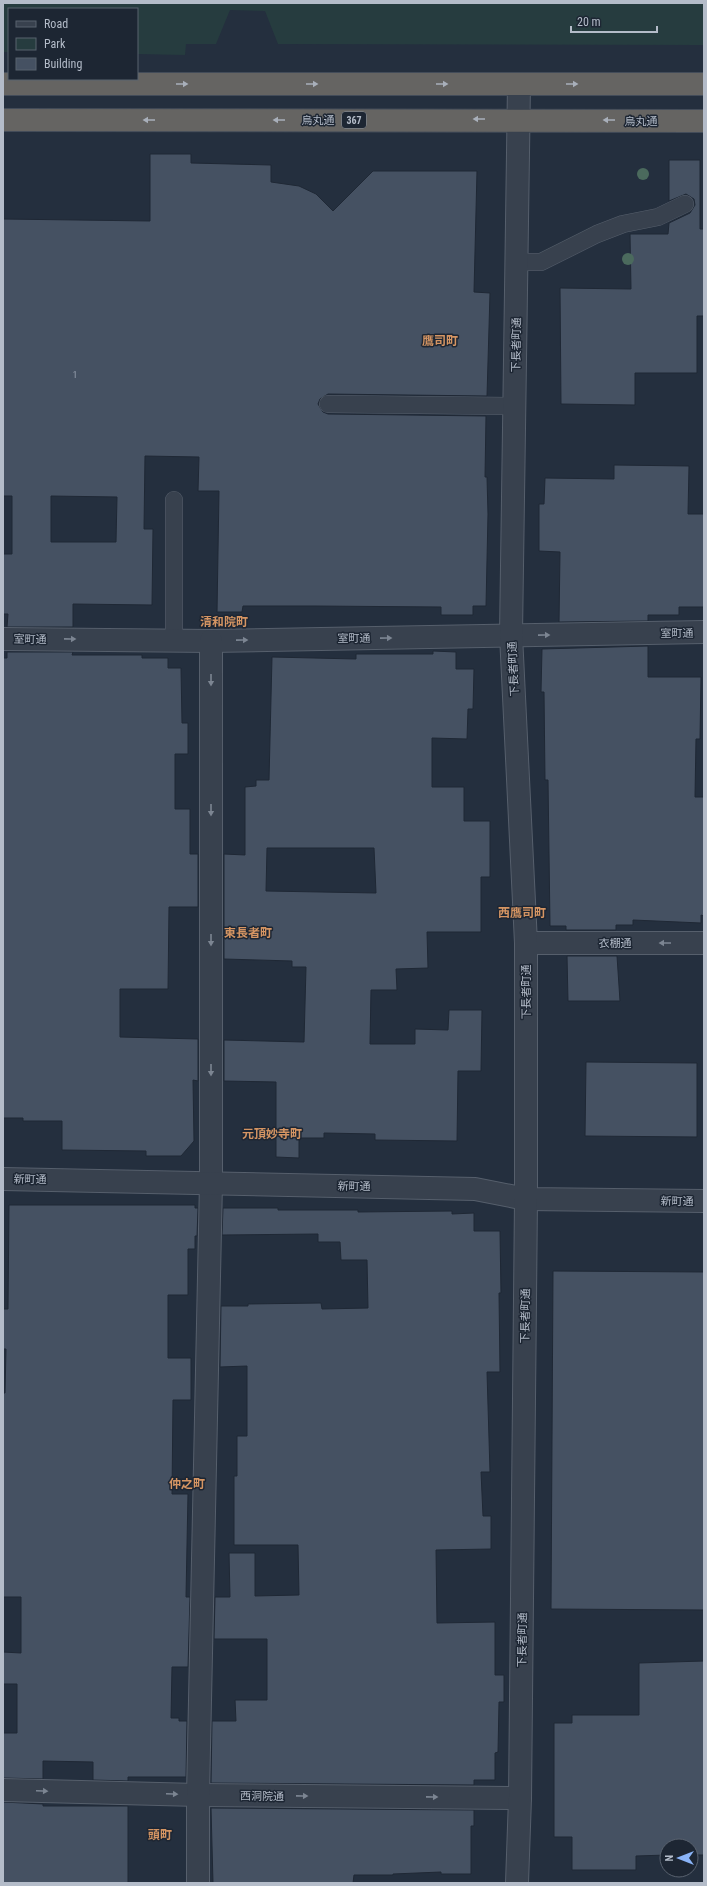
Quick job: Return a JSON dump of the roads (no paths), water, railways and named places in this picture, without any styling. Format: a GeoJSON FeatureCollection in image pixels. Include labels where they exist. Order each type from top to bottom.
{"type":"FeatureCollection","features":[{"type":"Feature","properties":{"kind":"highway","name":"烏丸通"},"geometry":{"type":"LineString","coordinates":[[3,84],[519,102],[704,121]]}},
{"type":"Feature","properties":{"kind":"highway","name":"烏丸通"},"geometry":{"type":"LineString","coordinates":[[3,120],[519,102],[704,84]]}},
{"type":"Feature","properties":{"kind":"street","name":"下長者町通"},"geometry":{"type":"LineString","coordinates":[[517,1883],[520,1798],[526,1199],[526,943],[511,635],[519,102]]}},
{"type":"Feature","properties":{"kind":"street","name":"室町通"},"geometry":{"type":"LineString","coordinates":[[3,639],[211,641],[704,632]]}},
{"type":"Feature","properties":{"kind":"street"},"geometry":{"type":"LineString","coordinates":[[198,1883],[198,1795],[211,1182],[211,641]]}},
{"type":"Feature","properties":{"kind":"street","name":"衣棚通"},"geometry":{"type":"LineString","coordinates":[[526,943],[704,943]]}},
{"type":"Feature","properties":{"kind":"street","name":"新町通"},"geometry":{"type":"LineString","coordinates":[[3,1179],[211,1182],[475,1189],[526,1199],[704,1201]]}},
{"type":"Feature","properties":{"kind":"street","name":"西洞院通"},"geometry":{"type":"LineString","coordinates":[[3,1790],[198,1795],[520,1798]]}},
{"type":"Feature","properties":{"kind":"lane"},"geometry":{"type":"LineString","coordinates":[[517,262],[541,262],[597,234],[623,224],[658,216],[685,204]]}},
{"type":"Feature","properties":{"kind":"lane"},"geometry":{"type":"LineString","coordinates":[[328,404],[515,406]]}},
{"type":"Feature","properties":{"kind":"lane"},"geometry":{"type":"LineString","coordinates":[[174,500],[174,640]]}},
{"type":"Feature","properties":{"kind":"district","name":"鷹司町"},"geometry":{"type":"Point","coordinates":[440,341]}},
{"type":"Feature","properties":{"kind":"district","name":"清和院町"},"geometry":{"type":"Point","coordinates":[224,622]}},
{"type":"Feature","properties":{"kind":"district","name":"西鷹司町"},"geometry":{"type":"Point","coordinates":[522,913]}},
{"type":"Feature","properties":{"kind":"district","name":"東長者町"},"geometry":{"type":"Point","coordinates":[248,933]}},
{"type":"Feature","properties":{"kind":"district","name":"元頂妙寺町"},"geometry":{"type":"Point","coordinates":[272,1134]}},
{"type":"Feature","properties":{"kind":"district","name":"仲之町"},"geometry":{"type":"Point","coordinates":[187,1484]}},
{"type":"Feature","properties":{"kind":"district","name":"頭町"},"geometry":{"type":"Point","coordinates":[160,1835]}}]}
